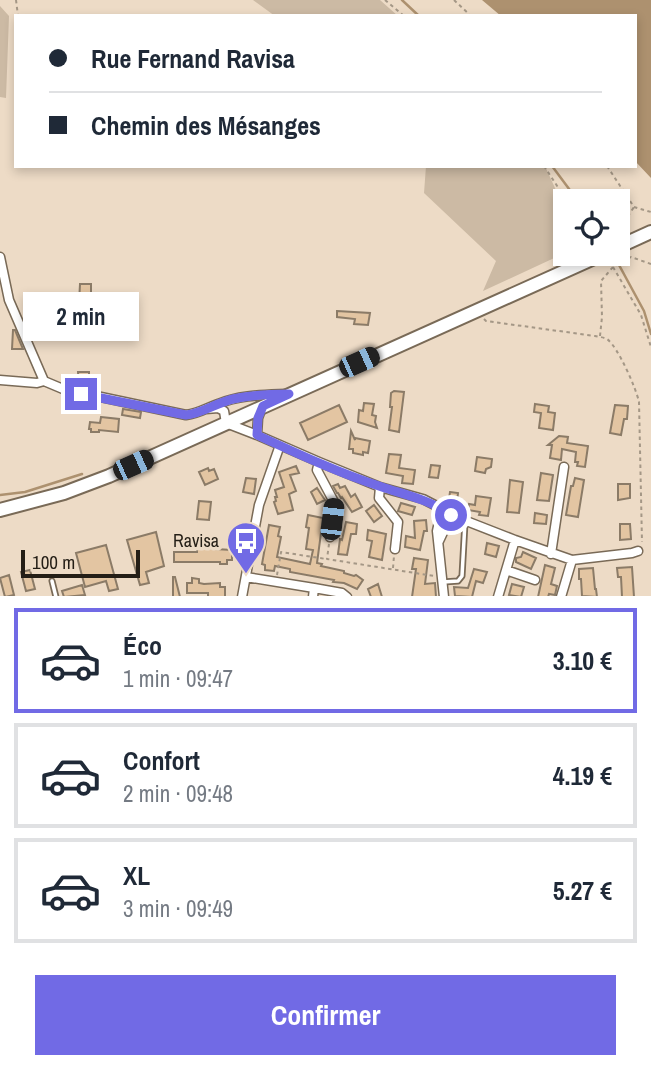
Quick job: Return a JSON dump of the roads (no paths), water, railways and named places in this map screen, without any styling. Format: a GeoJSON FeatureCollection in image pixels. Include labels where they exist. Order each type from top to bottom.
{"type":"FeatureCollection","features":[{"type":"Feature","properties":{"kind":"main road"},"geometry":{"type":"LineString","coordinates":[[630,242],[648,234]]}},
{"type":"Feature","properties":{"kind":"main road"},"geometry":{"type":"LineString","coordinates":[[0,510],[64,493],[109,476],[576,266]]}},
{"type":"Feature","properties":{"kind":"street"},"geometry":{"type":"LineString","coordinates":[[0,257],[9,300],[44,381],[63,390],[186,415],[198,414],[234,399],[289,394]]}},
{"type":"Feature","properties":{"kind":"street"},"geometry":{"type":"LineString","coordinates":[[0,380],[37,383],[44,381]]}},
{"type":"Feature","properties":{"kind":"street"},"geometry":{"type":"LineString","coordinates":[[257,435],[258,418],[263,406]]}},
{"type":"Feature","properties":{"kind":"street"},"geometry":{"type":"LineString","coordinates":[[206,410],[218,408],[224,411],[226,423],[380,487],[423,499],[433,504],[445,519]]}},
{"type":"Feature","properties":{"kind":"street"},"geometry":{"type":"LineString","coordinates":[[242,596],[259,505],[279,445]]}},
{"type":"Feature","properties":{"kind":"street"},"geometry":{"type":"LineString","coordinates":[[319,462],[317,470],[334,502],[330,537]]}},
{"type":"Feature","properties":{"kind":"street"},"geometry":{"type":"LineString","coordinates":[[551,554],[564,467]]}},
{"type":"Feature","properties":{"kind":"street"},"geometry":{"type":"LineString","coordinates":[[380,487],[379,498],[398,522],[395,549]]}},
{"type":"Feature","properties":{"kind":"street"},"geometry":{"type":"LineString","coordinates":[[445,519],[463,519],[572,560],[638,551]]}},
{"type":"Feature","properties":{"kind":"street"},"geometry":{"type":"LineString","coordinates":[[444,596],[437,531],[445,519]]}},
{"type":"Feature","properties":{"kind":"street"},"geometry":{"type":"LineString","coordinates":[[498,596],[515,540]]}},
{"type":"Feature","properties":{"kind":"street"},"geometry":{"type":"LineString","coordinates":[[561,596],[572,560]]}},
{"type":"Feature","properties":{"kind":"street"},"geometry":{"type":"LineString","coordinates":[[506,570],[535,580]]}},
{"type":"Feature","properties":{"kind":"street"},"geometry":{"type":"LineString","coordinates":[[246,577],[313,592],[342,593],[346,596]]}},
{"type":"Feature","properties":{"kind":"street"},"geometry":{"type":"LineString","coordinates":[[322,596],[331,591]]}},
{"type":"Feature","properties":{"kind":"lane"},"geometry":{"type":"LineString","coordinates":[[442,580],[458,581],[463,576],[463,519]]}},
{"type":"Feature","properties":{"kind":"lane"},"geometry":{"type":"LineString","coordinates":[[52,581],[56,596]]}},
{"type":"Feature","properties":{"kind":"waterway"},"geometry":{"type":"LineString","coordinates":[[402,0],[417,14]]}},
{"type":"Feature","properties":{"kind":"waterway"},"geometry":{"type":"LineString","coordinates":[[553,168],[569,189]]}},
{"type":"Feature","properties":{"kind":"waterway"},"geometry":{"type":"LineString","coordinates":[[620,266],[644,311],[651,334]]}},
{"type":"Feature","properties":{"kind":"waterway"},"geometry":{"type":"LineString","coordinates":[[0,495],[25,492],[82,474]]}},
{"type":"Feature","properties":{"kind":"place","name":"Ravisa"},"geometry":{"type":"Point","coordinates":[246,575]}}]}
